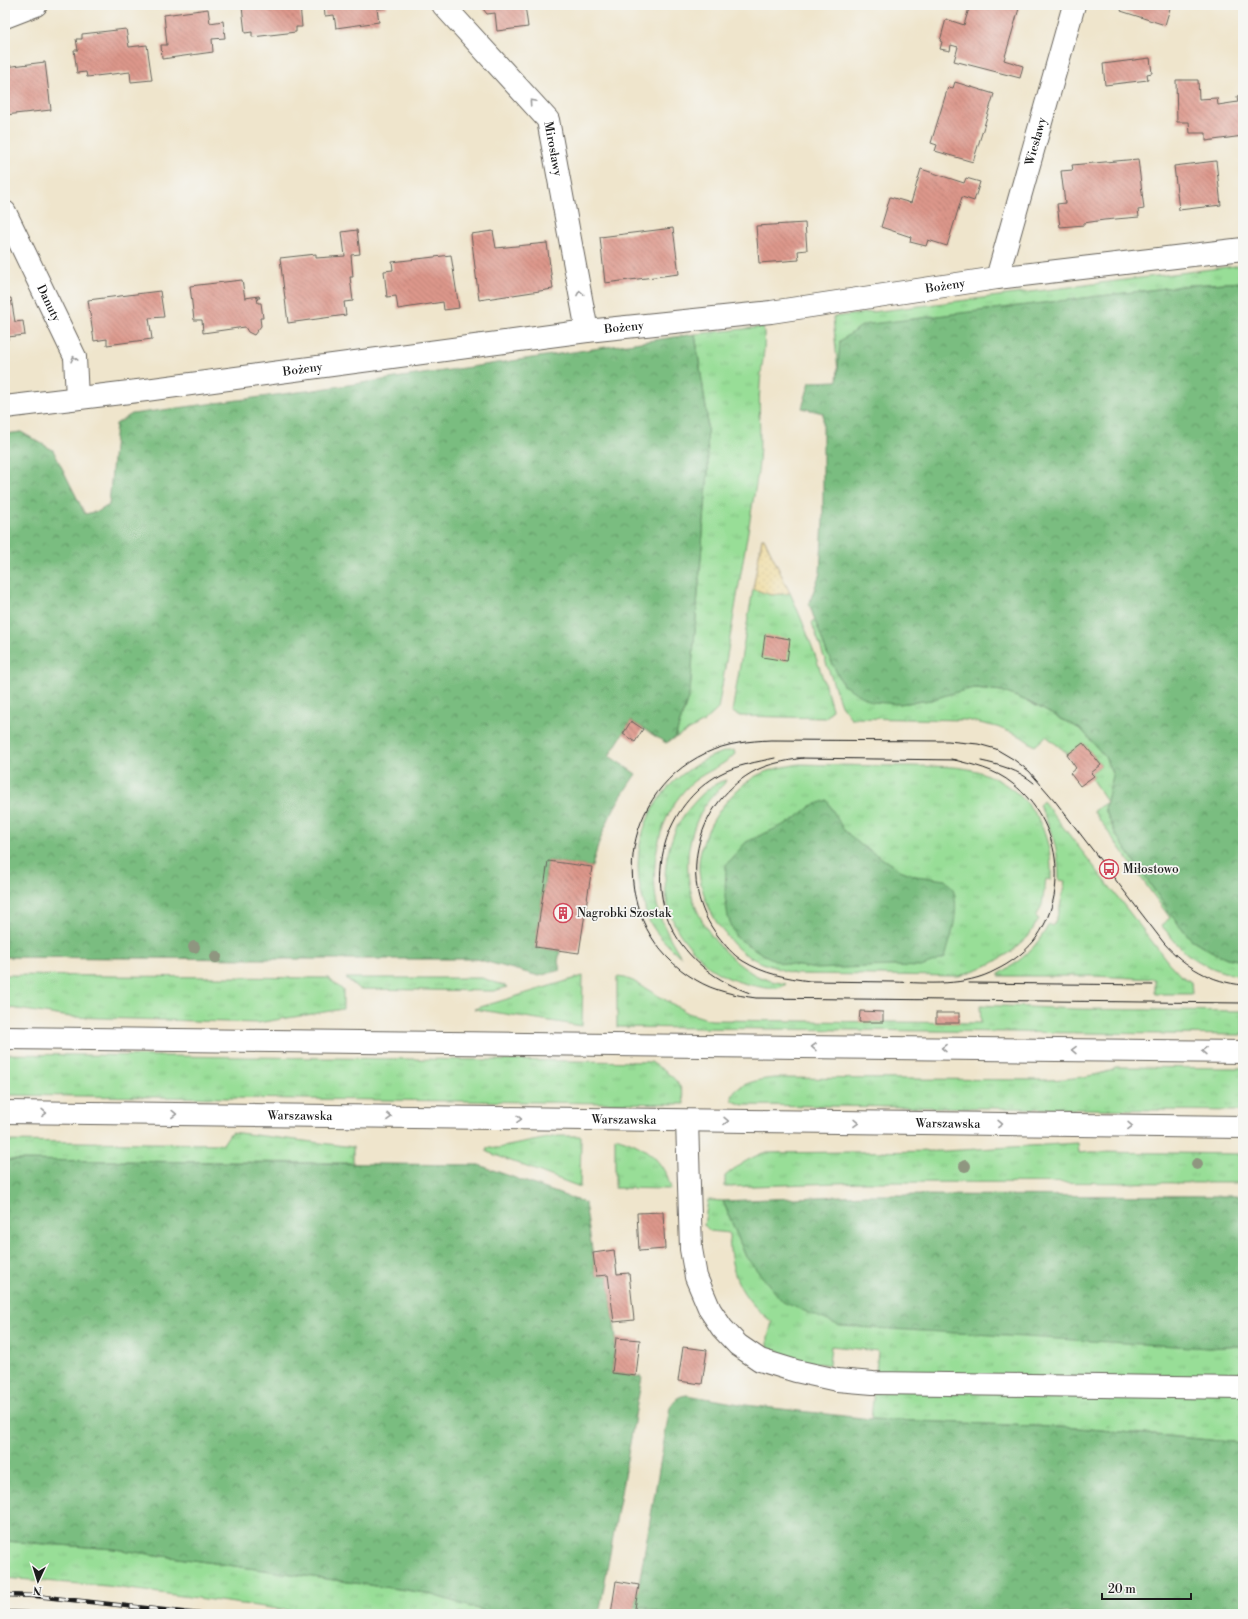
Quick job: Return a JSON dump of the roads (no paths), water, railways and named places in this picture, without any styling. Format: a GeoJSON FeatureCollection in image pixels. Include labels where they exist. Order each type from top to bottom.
{"type":"FeatureCollection","features":[{"type":"Feature","properties":{"kind":"main road"},"geometry":{"type":"LineString","coordinates":[[5,17],[36,5]]}},
{"type":"Feature","properties":{"kind":"main road","name":"Mirosławy"},"geometry":{"type":"LineString","coordinates":[[443,5],[548,120],[587,331]]}},
{"type":"Feature","properties":{"kind":"main road","name":"Wiesławy"},"geometry":{"type":"LineString","coordinates":[[997,278],[1074,5]]}},
{"type":"Feature","properties":{"kind":"main road","name":"Danuty"},"geometry":{"type":"LineString","coordinates":[[5,212],[74,357],[77,398]]}},
{"type":"Feature","properties":{"kind":"main road","name":"Bożeny"},"geometry":{"type":"LineString","coordinates":[[5,407],[587,331],[771,312],[997,278],[1243,248]]}},
{"type":"Feature","properties":{"kind":"main road"},"geometry":{"type":"LineString","coordinates":[[5,1038],[1243,1052]]}},
{"type":"Feature","properties":{"kind":"main road","name":"Warszawska"},"geometry":{"type":"LineString","coordinates":[[5,1112],[1243,1127]]}},
{"type":"Feature","properties":{"kind":"main road"},"geometry":{"type":"LineString","coordinates":[[687,1121],[691,1249],[696,1277],[710,1310],[722,1328],[738,1345],[760,1360],[796,1372],[837,1380],[873,1383],[1243,1388]]}},
{"type":"Feature","properties":{"kind":"tram line"},"geometry":{"type":"LineString","coordinates":[[1243,985],[1220,981],[1209,977],[1190,966],[1172,952],[1055,801],[1029,771],[996,749],[978,744],[948,741],[771,740],[730,745],[706,753],[675,773],[653,800],[638,830],[632,863],[635,896],[647,928],[667,957],[696,980],[725,992],[756,998],[1243,1003]]}},
{"type":"Feature","properties":{"kind":"tram line"},"geometry":{"type":"LineString","coordinates":[[750,993],[727,983],[706,970],[689,954],[676,936],[667,915],[661,893],[661,869],[665,844],[673,823],[685,804],[701,787],[720,774],[733,768],[775,758]]}},
{"type":"Feature","properties":{"kind":"tram line"},"geometry":{"type":"LineString","coordinates":[[797,758],[957,760]]}},
{"type":"Feature","properties":{"kind":"tram line"},"geometry":{"type":"LineString","coordinates":[[803,758],[769,765],[751,773],[732,787],[716,805],[705,825],[698,847],[696,870],[698,893],[705,915],[718,936],[736,956],[759,969],[776,975],[810,981],[933,983],[959,982],[972,979],[1006,965],[1021,954],[1034,941],[1046,922],[1053,901],[1056,880],[1055,858],[1050,837],[1041,817],[1029,799],[1013,784],[999,775],[984,768],[951,759]]}},
{"type":"Feature","properties":{"kind":"tram line"},"geometry":{"type":"LineString","coordinates":[[981,761],[1016,771],[1034,783]]}},
{"type":"Feature","properties":{"kind":"tram line"},"geometry":{"type":"LineString","coordinates":[[969,983],[1153,985]]}},
{"type":"Feature","properties":{"kind":"railway"},"geometry":{"type":"LineString","coordinates":[[5,1595],[36,1596],[200,1614]]}},
{"type":"Feature","properties":{"kind":"railway"},"geometry":{"type":"LineString","coordinates":[[5,1612],[46,1614]]}},
{"type":"Feature","properties":{"kind":"place","name":"Miłostowo"},"geometry":{"type":"Point","coordinates":[1109,869]}},
{"type":"Feature","properties":{"kind":"place","name":"Nagrobki Szostak"},"geometry":{"type":"Point","coordinates":[563,913]}}]}
